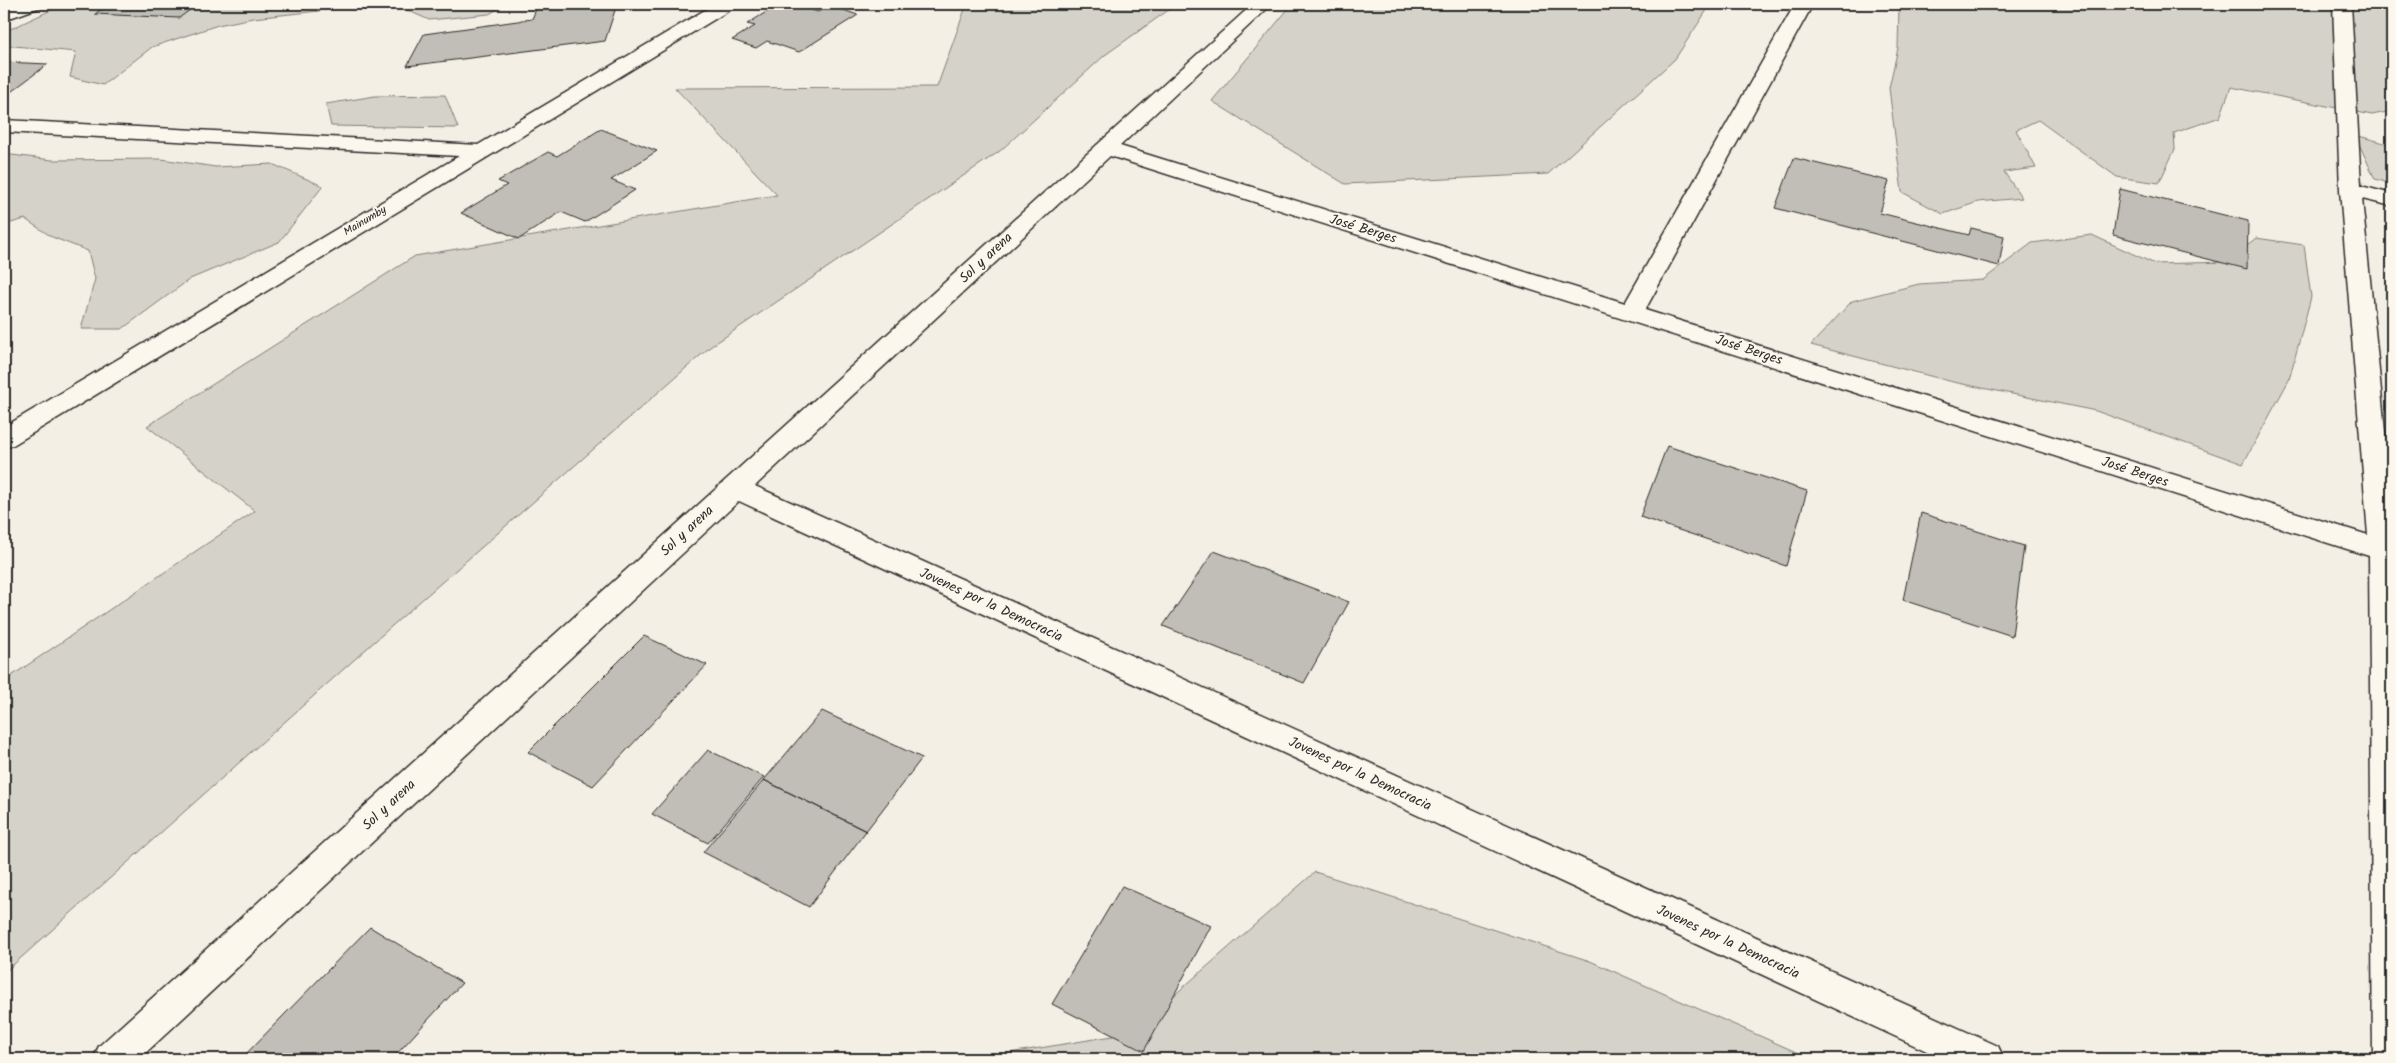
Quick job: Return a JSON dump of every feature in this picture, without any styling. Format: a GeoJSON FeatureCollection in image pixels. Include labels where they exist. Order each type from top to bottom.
{"type":"FeatureCollection","features":[{"type":"Feature","properties":{"kind":"street"},"geometry":{"type":"LineString","coordinates":[[4,15],[32,4]]}},
{"type":"Feature","properties":{"kind":"street","name":"Mainumby"},"geometry":{"type":"LineString","coordinates":[[4,439],[727,4]]}},
{"type":"Feature","properties":{"kind":"street","name":"Sol y arena"},"geometry":{"type":"LineString","coordinates":[[112,1059],[1263,4]]}},
{"type":"Feature","properties":{"kind":"street"},"geometry":{"type":"LineString","coordinates":[[1632,313],[1804,4]]}},
{"type":"Feature","properties":{"kind":"street"},"geometry":{"type":"LineString","coordinates":[[2342,4],[2351,190],[2388,552],[2392,1059]]}},
{"type":"Feature","properties":{"kind":"street"},"geometry":{"type":"LineString","coordinates":[[4,126],[482,151]]}},
{"type":"Feature","properties":{"kind":"street","name":"José Berges"},"geometry":{"type":"LineString","coordinates":[[1105,148],[2388,552]]}},
{"type":"Feature","properties":{"kind":"street"},"geometry":{"type":"LineString","coordinates":[[2351,190],[2392,200]]}},
{"type":"Feature","properties":{"kind":"street","name":"Jovenes por la Democracia"},"geometry":{"type":"LineString","coordinates":[[735,488],[1985,1059]]}},
{"type":"Feature","properties":{"kind":"shaded area"},"geometry":{"type":"Polygon","coordinates":[[[64,4],[325,4],[319,11],[253,18],[218,25],[152,47],[103,85],[70,77],[76,52],[4,45],[4,32],[64,4]]]}},
{"type":"Feature","properties":{"kind":"shaded area"},"geometry":{"type":"Polygon","coordinates":[[[401,4],[507,4],[489,14],[429,20],[400,7],[401,4]]]}},
{"type":"Feature","properties":{"kind":"shaded area"},"geometry":{"type":"Polygon","coordinates":[[[952,4],[1177,4],[1105,55],[1000,151],[710,347],[393,625],[4,973],[4,681],[255,511],[147,426],[415,256],[777,195],[675,88],[937,87],[965,9],[952,4]]]}},
{"type":"Feature","properties":{"kind":"shaded area"},"geometry":{"type":"Polygon","coordinates":[[[1295,4],[1711,4],[1675,59],[1548,174],[1345,184],[1212,101],[1289,8],[1295,4]]]}},
{"type":"Feature","properties":{"kind":"shaded area"},"geometry":{"type":"Polygon","coordinates":[[[1884,4],[2392,4],[2392,111],[2372,115],[2231,87],[2220,117],[2174,133],[2175,149],[2159,183],[2117,177],[2038,120],[2016,130],[2036,168],[2004,172],[2022,198],[1978,202],[1943,214],[1902,192],[1889,88],[1898,48],[1899,8],[1884,4]]]}},
{"type":"Feature","properties":{"kind":"shaded area"},"geometry":{"type":"Polygon","coordinates":[[[445,95],[458,128],[331,126],[326,104],[375,96],[445,95]]]}},
{"type":"Feature","properties":{"kind":"shaded area"},"geometry":{"type":"Polygon","coordinates":[[[2355,135],[2392,145],[2392,184],[2375,179],[2355,135]]]}},
{"type":"Feature","properties":{"kind":"shaded area"},"geometry":{"type":"Polygon","coordinates":[[[4,154],[52,160],[161,159],[216,167],[272,164],[323,186],[279,242],[190,279],[122,329],[81,329],[95,279],[88,251],[52,237],[25,219],[4,225],[4,154]]]}},
{"type":"Feature","properties":{"kind":"shaded area"},"geometry":{"type":"Polygon","coordinates":[[[2092,235],[2155,264],[2225,262],[2256,238],[2304,245],[2311,297],[2289,380],[2243,464],[2096,411],[1953,382],[1811,345],[1852,301],[1919,284],[1983,280],[2032,243],[2092,235]]]}},
{"type":"Feature","properties":{"kind":"shaded area"},"geometry":{"type":"Polygon","coordinates":[[[1315,872],[1590,961],[1812,1059],[973,1059],[1131,1033],[1315,872]]]}},
{"type":"Feature","properties":{"kind":"building"},"geometry":{"type":"Polygon","coordinates":[[[109,4],[198,4],[179,18],[95,14],[109,4]]]}},
{"type":"Feature","properties":{"kind":"building"},"geometry":{"type":"Polygon","coordinates":[[[538,4],[617,4],[605,41],[407,66],[424,34],[532,19],[538,4]]]}},
{"type":"Feature","properties":{"kind":"building"},"geometry":{"type":"Polygon","coordinates":[[[793,4],[818,12],[828,5],[858,15],[799,52],[767,41],[756,48],[732,40],[755,26],[747,24],[773,8],[781,11],[793,4]]]}},
{"type":"Feature","properties":{"kind":"building"},"geometry":{"type":"Polygon","coordinates":[[[4,62],[48,64],[4,97],[4,62]]]}},
{"type":"Feature","properties":{"kind":"building"},"geometry":{"type":"Polygon","coordinates":[[[601,129],[657,151],[611,180],[635,190],[585,222],[561,212],[519,239],[461,213],[507,185],[498,181],[548,152],[557,156],[601,129]]]}},
{"type":"Feature","properties":{"kind":"building"},"geometry":{"type":"Polygon","coordinates":[[[1794,158],[1889,181],[1880,213],[1969,235],[1971,228],[2004,236],[1999,266],[1775,208],[1794,158]]]}},
{"type":"Feature","properties":{"kind":"building"},"geometry":{"type":"Polygon","coordinates":[[[2120,189],[2248,221],[2247,269],[2113,235],[2120,189]]]}},
{"type":"Feature","properties":{"kind":"building"},"geometry":{"type":"Polygon","coordinates":[[[1667,446],[1807,491],[1786,566],[1640,517],[1667,446]]]}},
{"type":"Feature","properties":{"kind":"building"},"geometry":{"type":"Polygon","coordinates":[[[1921,513],[2024,546],[2012,636],[1903,600],[1921,513]]]}},
{"type":"Feature","properties":{"kind":"building"},"geometry":{"type":"Polygon","coordinates":[[[1214,551],[1349,602],[1304,683],[1163,626],[1214,551]]]}},
{"type":"Feature","properties":{"kind":"building"},"geometry":{"type":"Polygon","coordinates":[[[644,636],[707,665],[593,786],[528,752],[644,636]]]}},
{"type":"Feature","properties":{"kind":"building"},"geometry":{"type":"Polygon","coordinates":[[[822,711],[922,758],[866,831],[764,780],[822,711]]]}},
{"type":"Feature","properties":{"kind":"building"},"geometry":{"type":"Polygon","coordinates":[[[708,750],[764,777],[708,843],[652,814],[708,750]]]}},
{"type":"Feature","properties":{"kind":"building"},"geometry":{"type":"Polygon","coordinates":[[[764,780],[866,831],[809,907],[703,852],[764,780]]]}},
{"type":"Feature","properties":{"kind":"building"},"geometry":{"type":"Polygon","coordinates":[[[1122,886],[1211,926],[1144,1051],[1052,1004],[1122,886]]]}},
{"type":"Feature","properties":{"kind":"building"},"geometry":{"type":"Polygon","coordinates":[[[370,927],[462,983],[392,1059],[241,1059],[370,927]]]}}]}
